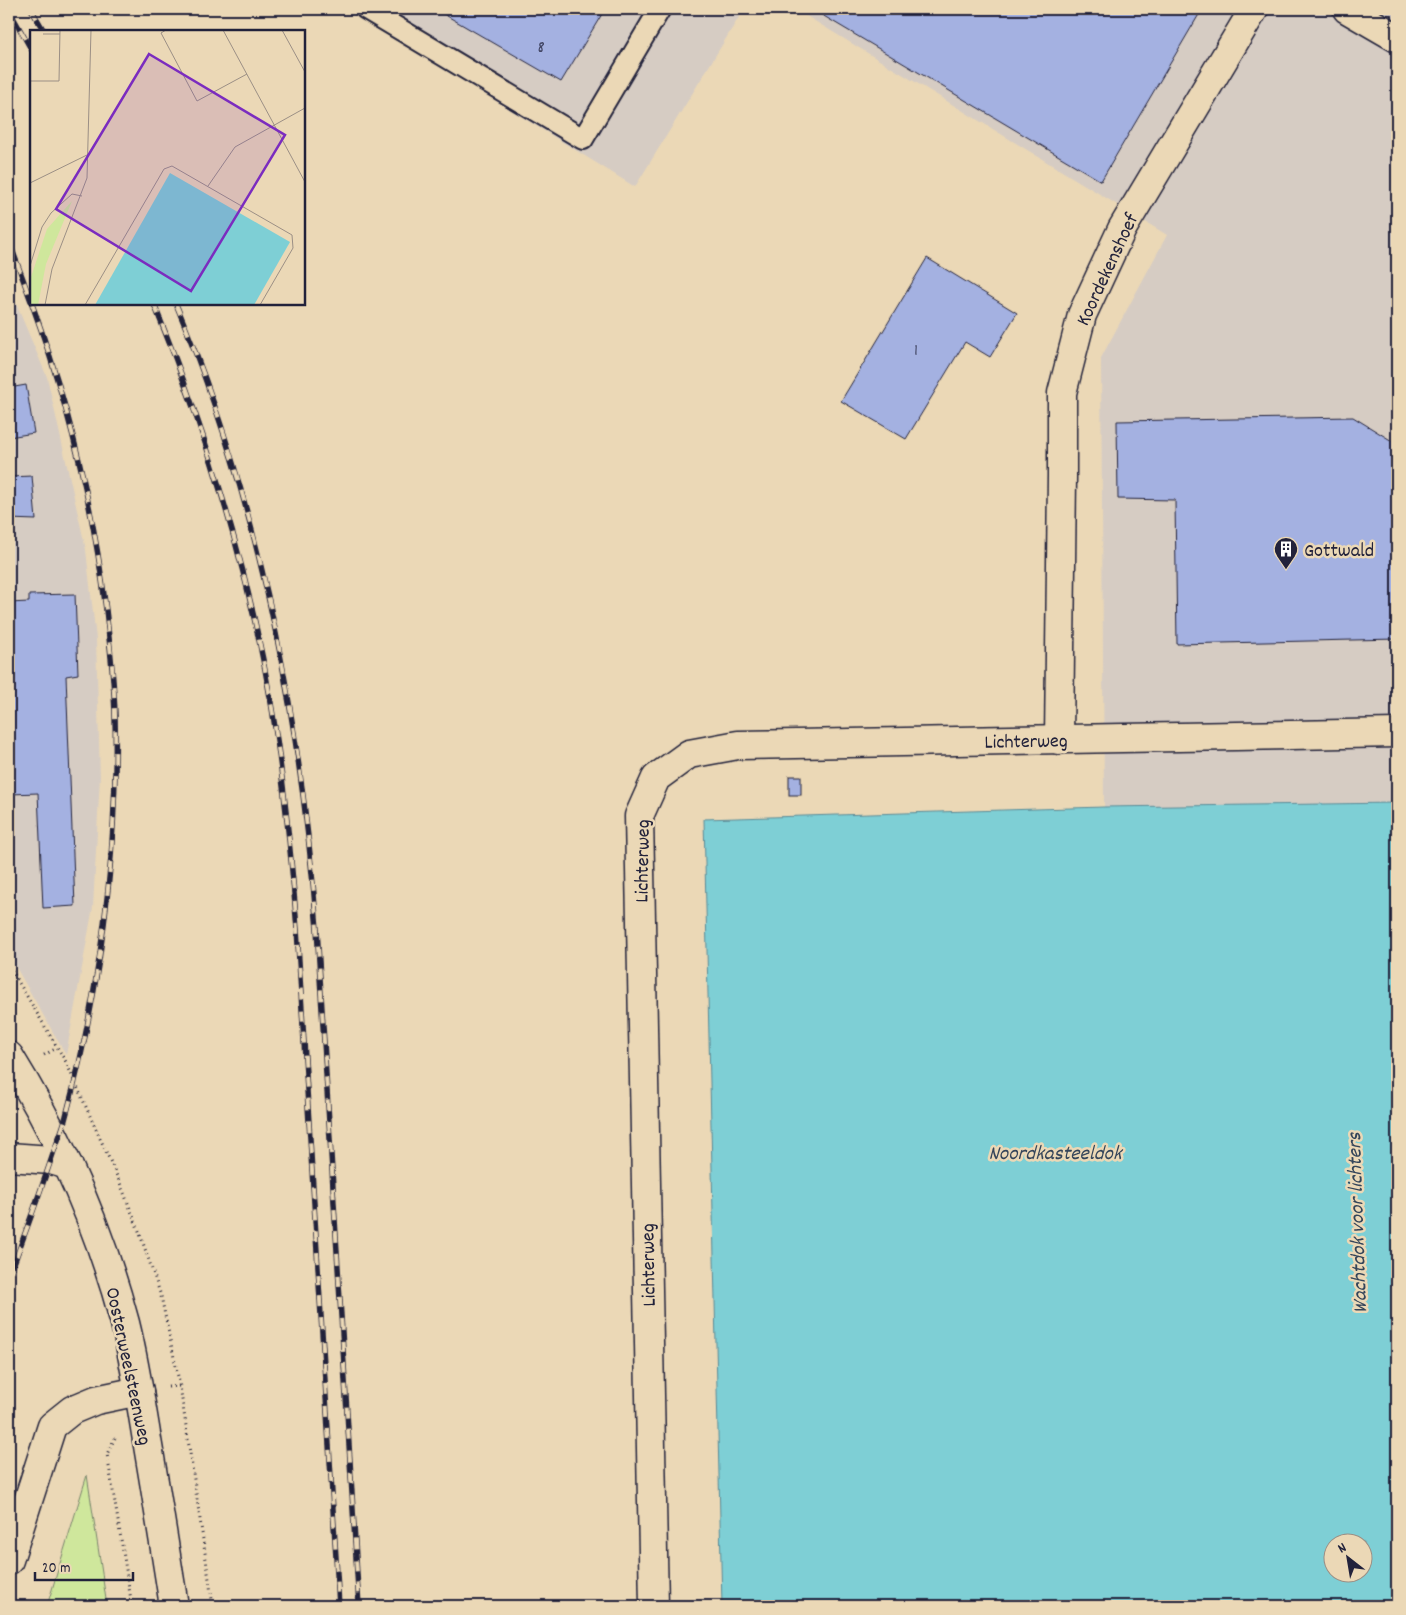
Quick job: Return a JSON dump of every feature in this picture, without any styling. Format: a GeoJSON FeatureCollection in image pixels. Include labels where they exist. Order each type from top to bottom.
{"type":"FeatureCollection","features":[{"type":"Feature","properties":{"kind":"street","name":"Koordekenshoef"},"geometry":{"type":"LineString","coordinates":[[1059,740],[1062,393],[1082,315],[1122,229],[1254,9]]}},
{"type":"Feature","properties":{"kind":"street"},"geometry":{"type":"LineString","coordinates":[[1347,9],[1397,38]]}},
{"type":"Feature","properties":{"kind":"street","name":"Lichterweg"},"geometry":{"type":"LineString","coordinates":[[654,1606],[639,816],[656,778],[689,754],[738,745],[1397,733]]}},
{"type":"Feature","properties":{"kind":"street","name":"Oosterweelsteenweg"},"geometry":{"type":"LineString","coordinates":[[9,1056],[39,1108],[68,1165],[98,1236],[125,1323],[139,1391],[174,1606]]}},
{"type":"Feature","properties":{"kind":"street"},"geometry":{"type":"LineString","coordinates":[[9,1157],[51,1160],[68,1165]]}},
{"type":"Feature","properties":{"kind":"street"},"geometry":{"type":"LineString","coordinates":[[9,1560],[52,1426],[72,1410],[96,1400],[139,1391]]}},
{"type":"Feature","properties":{"kind":"lane"},"geometry":{"type":"LineString","coordinates":[[366,9],[583,139],[660,9]]}},
{"type":"Feature","properties":{"kind":"path"},"geometry":{"type":"LineString","coordinates":[[9,966],[10,973],[66,1062],[120,1183],[161,1296],[180,1386],[213,1606]]}},
{"type":"Feature","properties":{"kind":"path"},"geometry":{"type":"LineString","coordinates":[[132,1606],[107,1454],[139,1391]]}},
{"type":"Feature","properties":{"kind":"shaded area"},"geometry":{"type":"Polygon","coordinates":[[[348,9],[744,9],[635,187],[348,9]]]}},
{"type":"Feature","properties":{"kind":"shaded area"},"geometry":{"type":"Polygon","coordinates":[[[795,9],[1397,9],[1397,803],[1104,807],[1101,358],[1167,235],[795,9]]]}},
{"type":"Feature","properties":{"kind":"shaded area"},"geometry":{"type":"Polygon","coordinates":[[[9,287],[47,377],[86,550],[96,639],[100,777],[93,907],[66,1055],[9,955],[9,287]]]}},
{"type":"Feature","properties":{"kind":"green space"},"geometry":{"type":"Polygon","coordinates":[[[87,1475],[107,1606],[47,1606],[87,1475]]]}},
{"type":"Feature","properties":{"kind":"water","name":"Noordkasteeldok"},"geometry":{"type":"Polygon","coordinates":[[[1397,803],[1397,1606],[722,1606],[704,819],[1104,807],[1397,803]]]}},
{"type":"Feature","properties":{"kind":"building"},"geometry":{"type":"Polygon","coordinates":[[[435,9],[605,9],[561,82],[435,9]]]}},
{"type":"Feature","properties":{"kind":"building"},"geometry":{"type":"Polygon","coordinates":[[[812,9],[1197,9],[1201,11],[1101,181],[812,9]]]}},
{"type":"Feature","properties":{"kind":"building"},"geometry":{"type":"Polygon","coordinates":[[[927,258],[1017,313],[990,357],[965,342],[906,439],[841,401],[927,258]]]}},
{"type":"Feature","properties":{"kind":"building"},"geometry":{"type":"Polygon","coordinates":[[[26,385],[34,433],[9,437],[9,388],[26,385]]]}},
{"type":"Feature","properties":{"kind":"building","name":"Gottwald"},"geometry":{"type":"Polygon","coordinates":[[[1353,417],[1397,444],[1397,639],[1177,644],[1175,500],[1118,499],[1117,421],[1353,417]]]}},
{"type":"Feature","properties":{"kind":"building"},"geometry":{"type":"Polygon","coordinates":[[[32,476],[36,520],[9,519],[9,477],[32,476]]]}},
{"type":"Feature","properties":{"kind":"building"},"geometry":{"type":"Polygon","coordinates":[[[75,594],[78,674],[66,676],[75,906],[43,908],[38,793],[11,794],[9,603],[29,602],[29,595],[75,594]]]}},
{"type":"Feature","properties":{"kind":"building"},"geometry":{"type":"Polygon","coordinates":[[[789,776],[801,776],[801,795],[789,795],[789,776]]]}},
{"type":"Feature","properties":{"kind":"railway"},"geometry":{"type":"LineString","coordinates":[[31,9],[43,30]]}},
{"type":"Feature","properties":{"kind":"railway"},"geometry":{"type":"LineString","coordinates":[[9,10],[30,47]]}},
{"type":"Feature","properties":{"kind":"railway"},"geometry":{"type":"LineString","coordinates":[[9,241],[30,298]]}},
{"type":"Feature","properties":{"kind":"railway"},"geometry":{"type":"LineString","coordinates":[[9,1277],[63,1126],[78,1067],[98,968],[105,917],[114,816],[114,689],[101,571],[78,455],[57,379],[32,305]]}},
{"type":"Feature","properties":{"kind":"railway"},"geometry":{"type":"LineString","coordinates":[[154,305],[194,410],[229,519],[257,629],[277,740],[297,929],[339,1606]]}},
{"type":"Feature","properties":{"kind":"railway"},"geometry":{"type":"LineString","coordinates":[[176,305],[205,379],[231,455],[253,532],[287,689],[299,769],[317,929],[359,1606]]}},
{"type":"Feature","properties":{"kind":"place","name":"Gottwald"},"geometry":{"type":"Point","coordinates":[1286,570]}},
{"type":"Feature","properties":{"kind":"water label","name":"Wachtdok voor lichters"},"geometry":{"type":"Point","coordinates":[1356,1223]}}]}
